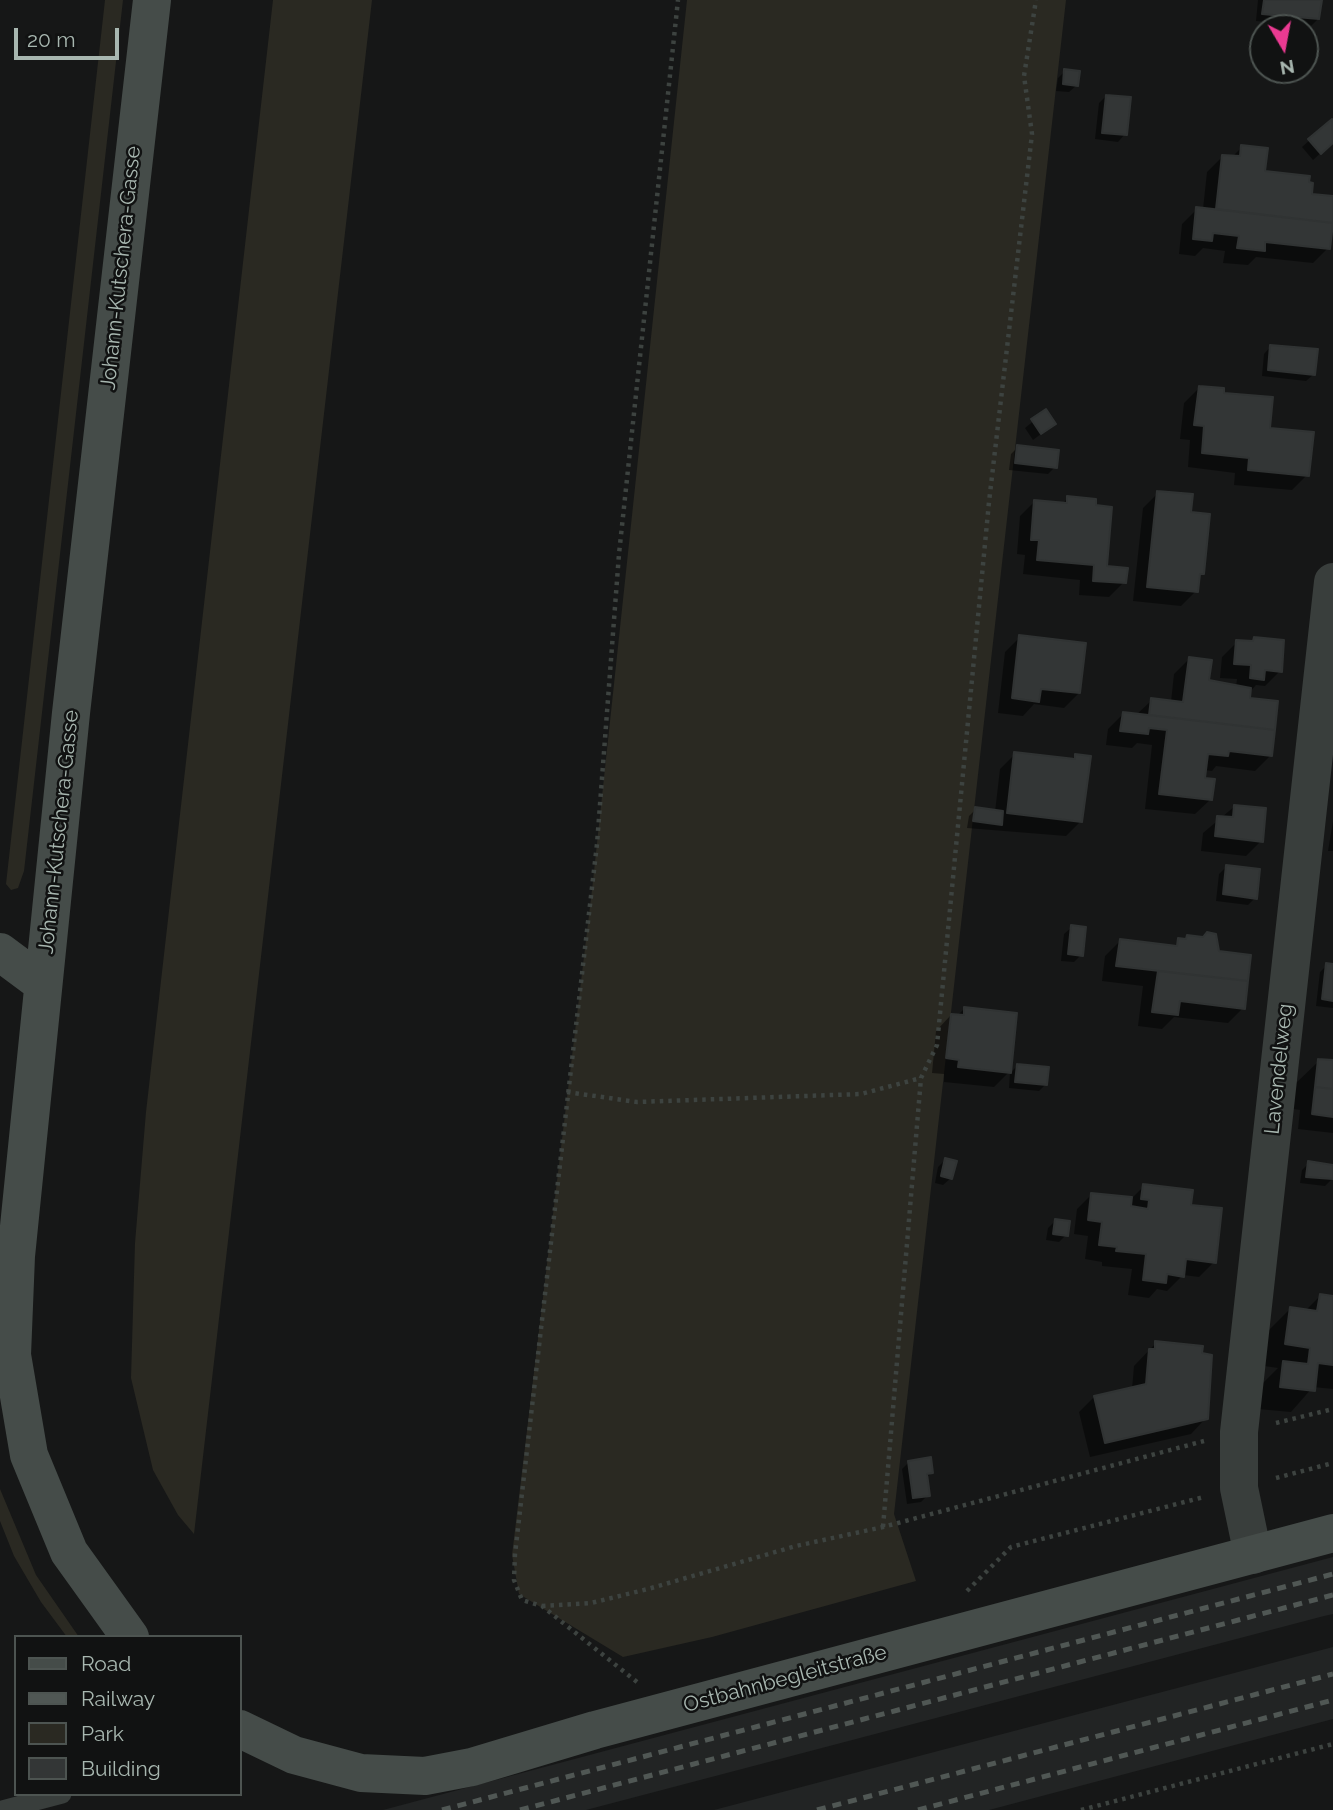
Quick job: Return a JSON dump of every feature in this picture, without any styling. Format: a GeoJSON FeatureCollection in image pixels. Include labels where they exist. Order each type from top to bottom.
{"type":"FeatureCollection","features":[{"type":"Feature","properties":{"kind":"street","name":"Johann-Kutschera-Gasse"},"geometry":{"type":"LineString","coordinates":[[129,1635],[69,1552],[64,1540],[29,1455],[12,1355],[16,1256],[43,984],[152,0]]}},
{"type":"Feature","properties":{"kind":"street","name":"Lavendelweg"},"geometry":{"type":"LineString","coordinates":[[1253,1555],[1239,1488],[1241,1418],[1333,582]]}},
{"type":"Feature","properties":{"kind":"street"},"geometry":{"type":"LineString","coordinates":[[0,952],[43,984]]}},
{"type":"Feature","properties":{"kind":"street","name":"Ostbahnbegleitstraße"},"geometry":{"type":"LineString","coordinates":[[242,1730],[294,1755],[361,1773],[425,1776],[472,1767],[595,1730],[1333,1534]]}},
{"type":"Feature","properties":{"kind":"lane"},"geometry":{"type":"LineString","coordinates":[[2,1810],[54,1796]]}},
{"type":"Feature","properties":{"kind":"path"},"geometry":{"type":"LineString","coordinates":[[641,1685],[541,1606],[522,1600],[514,1580],[597,844],[619,554],[678,0]]}},
{"type":"Feature","properties":{"kind":"path"},"geometry":{"type":"LineString","coordinates":[[883,1527],[921,1078],[936,1045],[989,502],[1032,134],[1024,76],[1036,0]]}},
{"type":"Feature","properties":{"kind":"path"},"geometry":{"type":"LineString","coordinates":[[567,1092],[637,1102],[860,1094],[921,1078]]}},
{"type":"Feature","properties":{"kind":"path"},"geometry":{"type":"LineString","coordinates":[[541,1606],[590,1603],[796,1546],[883,1527],[1217,1438]]}},
{"type":"Feature","properties":{"kind":"path"},"geometry":{"type":"LineString","coordinates":[[965,1593],[1011,1548],[1333,1463]]}},
{"type":"Feature","properties":{"kind":"path"},"geometry":{"type":"LineString","coordinates":[[1081,1810],[1333,1744]]}},
{"type":"Feature","properties":{"kind":"shaded area"},"geometry":{"type":"Polygon","coordinates":[[[1333,1557],[1333,1614],[586,1810],[383,1810],[1333,1557]]]}},
{"type":"Feature","properties":{"kind":"shaded area"},"geometry":{"type":"Polygon","coordinates":[[[1333,1647],[1333,1719],[989,1810],[714,1810],[1333,1647]]]}},
{"type":"Feature","properties":{"kind":"green space"},"geometry":{"type":"Polygon","coordinates":[[[105,0],[123,0],[24,871],[18,888],[11,890],[6,884],[105,0]]]}},
{"type":"Feature","properties":{"kind":"green space"},"geometry":{"type":"Polygon","coordinates":[[[273,0],[372,0],[194,1534],[178,1515],[153,1470],[131,1378],[135,1243],[146,1112],[273,0]]]}},
{"type":"Feature","properties":{"kind":"green space"},"geometry":{"type":"Polygon","coordinates":[[[687,0],[1066,0],[894,1514],[916,1581],[712,1637],[623,1657],[519,1594],[512,1555],[592,890],[687,0]]]}},
{"type":"Feature","properties":{"kind":"green space"},"geometry":{"type":"Polygon","coordinates":[[[0,1489],[36,1575],[78,1635],[66,1635],[41,1602],[14,1556],[0,1521],[0,1489]]]}},
{"type":"Feature","properties":{"kind":"building"},"geometry":{"type":"Polygon","coordinates":[[[1264,0],[1322,0],[1319,19],[1319,14],[1262,14],[1264,0]]]}},
{"type":"Feature","properties":{"kind":"building"},"geometry":{"type":"Polygon","coordinates":[[[1064,69],[1080,71],[1078,86],[1063,84],[1064,69]]]}},
{"type":"Feature","properties":{"kind":"building"},"geometry":{"type":"Polygon","coordinates":[[[1106,95],[1131,97],[1127,135],[1102,133],[1106,95]]]}},
{"type":"Feature","properties":{"kind":"building"},"geometry":{"type":"Polygon","coordinates":[[[1332,119],[1333,143],[1321,154],[1308,139],[1332,119]]]}},
{"type":"Feature","properties":{"kind":"building"},"geometry":{"type":"Polygon","coordinates":[[[1241,145],[1268,148],[1265,171],[1310,176],[1309,182],[1313,183],[1312,194],[1333,196],[1333,223],[1216,209],[1222,155],[1240,156],[1241,145]]]}},
{"type":"Feature","properties":{"kind":"building"},"geometry":{"type":"Polygon","coordinates":[[[1196,207],[1333,223],[1330,249],[1265,242],[1265,251],[1237,248],[1239,236],[1213,233],[1212,241],[1193,239],[1196,207]]]}},
{"type":"Feature","properties":{"kind":"building"},"geometry":{"type":"Polygon","coordinates":[[[1270,345],[1318,349],[1315,375],[1268,370],[1270,345]]]}},
{"type":"Feature","properties":{"kind":"building"},"geometry":{"type":"Polygon","coordinates":[[[1199,386],[1224,388],[1224,393],[1273,397],[1270,428],[1314,432],[1309,476],[1248,470],[1249,458],[1202,453],[1204,426],[1194,425],[1199,386]]]}},
{"type":"Feature","properties":{"kind":"building"},"geometry":{"type":"Polygon","coordinates":[[[1046,409],[1056,424],[1041,434],[1031,419],[1046,409]]]}},
{"type":"Feature","properties":{"kind":"building"},"geometry":{"type":"Polygon","coordinates":[[[1017,445],[1059,450],[1057,468],[1015,463],[1017,445]]]}},
{"type":"Feature","properties":{"kind":"building"},"geometry":{"type":"Polygon","coordinates":[[[1157,491],[1193,494],[1191,512],[1210,514],[1204,574],[1200,574],[1198,592],[1147,587],[1157,491]]]}},
{"type":"Feature","properties":{"kind":"building"},"geometry":{"type":"Polygon","coordinates":[[[1067,496],[1096,499],[1096,505],[1112,507],[1107,566],[1128,568],[1126,583],[1093,581],[1094,565],[1037,560],[1039,540],[1031,540],[1034,500],[1067,503],[1067,496]]]}},
{"type":"Feature","properties":{"kind":"building"},"geometry":{"type":"Polygon","coordinates":[[[1019,635],[1086,643],[1080,693],[1041,689],[1039,702],[1012,698],[1019,635]]]}},
{"type":"Feature","properties":{"kind":"building"},"geometry":{"type":"Polygon","coordinates":[[[1254,637],[1284,640],[1282,672],[1265,670],[1264,680],[1250,678],[1251,665],[1234,664],[1236,640],[1253,641],[1254,637]]]}},
{"type":"Feature","properties":{"kind":"building"},"geometry":{"type":"Polygon","coordinates":[[[1189,657],[1212,660],[1209,680],[1251,688],[1250,698],[1278,701],[1275,730],[1149,715],[1151,698],[1183,702],[1189,657]]]}},
{"type":"Feature","properties":{"kind":"building"},"geometry":{"type":"Polygon","coordinates":[[[1123,712],[1275,730],[1272,756],[1229,751],[1228,756],[1208,754],[1205,778],[1215,779],[1212,800],[1159,794],[1167,730],[1149,728],[1148,734],[1120,731],[1123,712]]]}},
{"type":"Feature","properties":{"kind":"building"},"geometry":{"type":"Polygon","coordinates":[[[1014,752],[1075,759],[1075,754],[1091,756],[1082,822],[1007,813],[1014,752]]]}},
{"type":"Feature","properties":{"kind":"building"},"geometry":{"type":"Polygon","coordinates":[[[1234,805],[1266,808],[1263,842],[1215,836],[1217,816],[1233,817],[1234,805]]]}},
{"type":"Feature","properties":{"kind":"building"},"geometry":{"type":"Polygon","coordinates":[[[975,807],[1003,811],[1002,825],[973,821],[975,807]]]}},
{"type":"Feature","properties":{"kind":"building"},"geometry":{"type":"Polygon","coordinates":[[[1226,865],[1260,869],[1257,899],[1223,894],[1226,865]]]}},
{"type":"Feature","properties":{"kind":"building"},"geometry":{"type":"Polygon","coordinates":[[[1071,925],[1086,927],[1083,956],[1068,954],[1071,925]]]}},
{"type":"Feature","properties":{"kind":"building"},"geometry":{"type":"Polygon","coordinates":[[[1207,932],[1216,934],[1219,951],[1251,955],[1248,981],[1116,966],[1120,939],[1177,946],[1178,938],[1186,939],[1187,935],[1203,937],[1207,932]]]}},
{"type":"Feature","properties":{"kind":"building"},"geometry":{"type":"Polygon","coordinates":[[[1326,963],[1333,964],[1333,1001],[1322,999],[1326,963]]]}},
{"type":"Feature","properties":{"kind":"building"},"geometry":{"type":"Polygon","coordinates":[[[1158,971],[1248,981],[1245,1009],[1180,1001],[1178,1015],[1152,1012],[1158,971]]]}},
{"type":"Feature","properties":{"kind":"building"},"geometry":{"type":"Polygon","coordinates":[[[964,1007],[1017,1013],[1011,1073],[958,1067],[959,1060],[946,1058],[951,1014],[964,1015],[964,1007]]]}},
{"type":"Feature","properties":{"kind":"building"},"geometry":{"type":"Polygon","coordinates":[[[1318,1059],[1333,1060],[1333,1089],[1315,1087],[1318,1059]]]}},
{"type":"Feature","properties":{"kind":"building"},"geometry":{"type":"Polygon","coordinates":[[[1017,1064],[1049,1067],[1047,1085],[1015,1082],[1017,1064]]]}},
{"type":"Feature","properties":{"kind":"building"},"geometry":{"type":"Polygon","coordinates":[[[1315,1087],[1333,1089],[1333,1117],[1312,1114],[1315,1087]]]}},
{"type":"Feature","properties":{"kind":"building"},"geometry":{"type":"Polygon","coordinates":[[[945,1158],[957,1161],[952,1179],[941,1176],[945,1158]]]}},
{"type":"Feature","properties":{"kind":"building"},"geometry":{"type":"Polygon","coordinates":[[[1308,1161],[1333,1165],[1333,1179],[1306,1177],[1308,1161]]]}},
{"type":"Feature","properties":{"kind":"building"},"geometry":{"type":"Polygon","coordinates":[[[1143,1184],[1193,1190],[1191,1205],[1222,1208],[1216,1263],[1186,1259],[1184,1277],[1167,1274],[1166,1283],[1143,1280],[1146,1254],[1116,1251],[1117,1247],[1099,1245],[1102,1222],[1088,1220],[1091,1193],[1132,1197],[1131,1206],[1148,1209],[1149,1200],[1141,1199],[1143,1184]]]}},
{"type":"Feature","properties":{"kind":"building"},"geometry":{"type":"Polygon","coordinates":[[[1055,1219],[1070,1221],[1068,1236],[1053,1234],[1055,1219]]]}},
{"type":"Feature","properties":{"kind":"building"},"geometry":{"type":"Polygon","coordinates":[[[1320,1294],[1333,1296],[1333,1365],[1318,1363],[1315,1391],[1280,1387],[1283,1361],[1308,1364],[1310,1348],[1285,1344],[1290,1307],[1317,1311],[1320,1294]]]}},
{"type":"Feature","properties":{"kind":"building"},"geometry":{"type":"Polygon","coordinates":[[[1155,1341],[1203,1346],[1202,1353],[1212,1355],[1208,1419],[1105,1443],[1094,1396],[1146,1384],[1149,1349],[1155,1349],[1155,1341]]]}},
{"type":"Feature","properties":{"kind":"building"},"geometry":{"type":"Polygon","coordinates":[[[931,1457],[933,1473],[927,1474],[930,1496],[913,1498],[908,1461],[931,1457]]]}},
{"type":"Feature","properties":{"kind":"railway"},"geometry":{"type":"LineString","coordinates":[[442,1810],[1333,1574]]}},
{"type":"Feature","properties":{"kind":"railway"},"geometry":{"type":"LineString","coordinates":[[520,1810],[1333,1595]]}},
{"type":"Feature","properties":{"kind":"railway"},"geometry":{"type":"LineString","coordinates":[[817,1810],[1333,1674]]}},
{"type":"Feature","properties":{"kind":"railway"},"geometry":{"type":"LineString","coordinates":[[918,1810],[1333,1700]]}}]}
